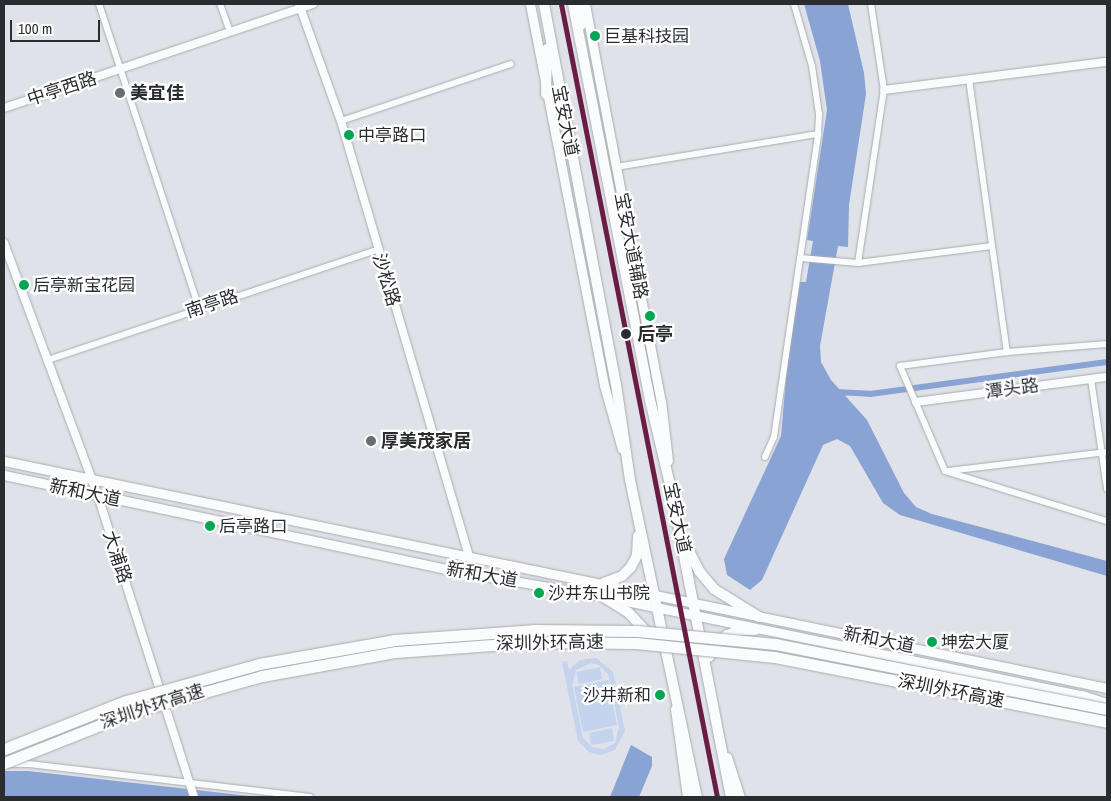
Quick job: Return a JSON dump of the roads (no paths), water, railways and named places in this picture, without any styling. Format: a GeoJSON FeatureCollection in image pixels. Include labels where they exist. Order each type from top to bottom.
{"type":"FeatureCollection","features":[{"type":"Feature","properties":{"kind":"highway","name":"深圳外环高速"},"geometry":{"type":"LineString","coordinates":[[4,749],[126,701],[234,670],[369,643],[498,631],[637,631],[741,640],[836,654],[1107,709]]}},
{"type":"Feature","properties":{"kind":"highway","name":"深圳外环高速"},"geometry":{"type":"LineString","coordinates":[[4,764],[130,713],[262,676],[396,652],[524,642],[636,644],[765,656],[1107,722]]}},
{"type":"Feature","properties":{"kind":"main road"},"geometry":{"type":"LineString","coordinates":[[530,4],[604,385],[630,480]]}},
{"type":"Feature","properties":{"kind":"main road","name":"宝安大道"},"geometry":{"type":"LineString","coordinates":[[544,4],[616,384],[630,480],[697,797]]}},
{"type":"Feature","properties":{"kind":"main road","name":"宝安大道"},"geometry":{"type":"LineString","coordinates":[[573,4],[650,400],[678,521],[731,797]]}},
{"type":"Feature","properties":{"kind":"main road"},"geometry":{"type":"LineString","coordinates":[[581,53],[584,4]]}},
{"type":"Feature","properties":{"kind":"main road","name":"宝安大道辅路"},"geometry":{"type":"LineString","coordinates":[[584,4],[661,401],[671,489]]}},
{"type":"Feature","properties":{"kind":"main road"},"geometry":{"type":"LineString","coordinates":[[546,94],[547,23]]}},
{"type":"Feature","properties":{"kind":"main road","name":"新和大道"},"geometry":{"type":"LineString","coordinates":[[4,461],[1107,688]]}},
{"type":"Feature","properties":{"kind":"main road","name":"新和大道"},"geometry":{"type":"LineString","coordinates":[[4,475],[445,568],[602,596],[755,630],[1082,695],[1107,703]]}},
{"type":"Feature","properties":{"kind":"main road"},"geometry":{"type":"LineString","coordinates":[[604,583],[622,576],[635,561],[638,549],[637,513]]}},
{"type":"Feature","properties":{"kind":"main road"},"geometry":{"type":"LineString","coordinates":[[678,521],[691,558],[705,580],[724,597],[760,617]]}},
{"type":"Feature","properties":{"kind":"main road"},"geometry":{"type":"LineString","coordinates":[[602,596],[628,612],[643,626],[671,677]]}},
{"type":"Feature","properties":{"kind":"main road"},"geometry":{"type":"LineString","coordinates":[[707,670],[712,650],[721,639],[741,630],[755,630]]}},
{"type":"Feature","properties":{"kind":"main road"},"geometry":{"type":"LineString","coordinates":[[673,688],[678,753],[687,797]]}},
{"type":"Feature","properties":{"kind":"main road"},"geometry":{"type":"LineString","coordinates":[[721,741],[740,797]]}},
{"type":"Feature","properties":{"kind":"street"},"geometry":{"type":"LineString","coordinates":[[99,4],[119,70],[200,308]]}},
{"type":"Feature","properties":{"kind":"street"},"geometry":{"type":"LineString","coordinates":[[220,4],[230,32]]}},
{"type":"Feature","properties":{"kind":"street","name":"中亭西路"},"geometry":{"type":"LineString","coordinates":[[4,108],[230,32],[300,6],[313,4]]}},
{"type":"Feature","properties":{"kind":"street"},"geometry":{"type":"LineString","coordinates":[[764,457],[774,437],[818,134],[819,114],[812,66],[794,4]]}},
{"type":"Feature","properties":{"kind":"street"},"geometry":{"type":"LineString","coordinates":[[858,262],[884,90],[871,4]]}},
{"type":"Feature","properties":{"kind":"street","name":"沙松路"},"geometry":{"type":"LineString","coordinates":[[300,6],[341,121],[377,250],[470,558]]}},
{"type":"Feature","properties":{"kind":"street"},"geometry":{"type":"LineString","coordinates":[[884,90],[1107,62]]}},
{"type":"Feature","properties":{"kind":"street"},"geometry":{"type":"LineString","coordinates":[[341,121],[511,64]]}},
{"type":"Feature","properties":{"kind":"street"},"geometry":{"type":"LineString","coordinates":[[969,79],[1007,352]]}},
{"type":"Feature","properties":{"kind":"street"},"geometry":{"type":"LineString","coordinates":[[616,167],[818,134]]}},
{"type":"Feature","properties":{"kind":"street","name":"大浦路"},"geometry":{"type":"LineString","coordinates":[[4,243],[98,496],[192,790]]}},
{"type":"Feature","properties":{"kind":"street"},"geometry":{"type":"LineString","coordinates":[[800,258],[858,262],[992,246]]}},
{"type":"Feature","properties":{"kind":"street","name":"南亭路"},"geometry":{"type":"LineString","coordinates":[[48,360],[377,250]]}},
{"type":"Feature","properties":{"kind":"street"},"geometry":{"type":"LineString","coordinates":[[945,471],[900,366],[1007,352],[1107,344]]}},
{"type":"Feature","properties":{"kind":"street","name":"潭头路"},"geometry":{"type":"LineString","coordinates":[[916,402],[1107,377]]}},
{"type":"Feature","properties":{"kind":"street"},"geometry":{"type":"LineString","coordinates":[[1091,379],[1105,452],[1107,489]]}},
{"type":"Feature","properties":{"kind":"street"},"geometry":{"type":"LineString","coordinates":[[945,471],[1105,452]]}},
{"type":"Feature","properties":{"kind":"street"},"geometry":{"type":"LineString","coordinates":[[945,471],[1107,521]]}},
{"type":"Feature","properties":{"kind":"street"},"geometry":{"type":"LineString","coordinates":[[4,764],[28,764],[192,790],[310,797]]}},
{"type":"Feature","properties":{"kind":"water"},"geometry":{"type":"Polygon","coordinates":[[[804,4],[848,4],[864,73],[866,94],[849,205],[848,247],[838,246],[820,346],[821,362],[831,380],[867,420],[904,493],[916,507],[932,514],[1107,561],[1107,576],[900,515],[883,503],[850,446],[837,439],[823,445],[762,580],[750,590],[727,575],[724,559],[781,436],[789,344],[799,282],[806,282],[813,241],[807,240],[827,110],[820,61],[804,4]]]}},
{"type":"Feature","properties":{"kind":"water"},"geometry":{"type":"Polygon","coordinates":[[[631,745],[652,757],[652,766],[639,797],[610,797],[631,745]]]}},
{"type":"Feature","properties":{"kind":"water"},"geometry":{"type":"Polygon","coordinates":[[[4,771],[28,771],[259,797],[4,797],[4,771]]]}},
{"type":"Feature","properties":{"kind":"waterway"},"geometry":{"type":"LineString","coordinates":[[836,392],[870,394],[1107,362]]}},
{"type":"Feature","properties":{"kind":"place","name":"巨基科技园"},"geometry":{"type":"Point","coordinates":[595,36]}},
{"type":"Feature","properties":{"kind":"place","name":"美宜佳"},"geometry":{"type":"Point","coordinates":[120,93]}},
{"type":"Feature","properties":{"kind":"place","name":"中亭路口"},"geometry":{"type":"Point","coordinates":[349,135]}},
{"type":"Feature","properties":{"kind":"place","name":"后亭新宝花园"},"geometry":{"type":"Point","coordinates":[24,285]}},
{"type":"Feature","properties":{"kind":"place","name":"后亭"},"geometry":{"type":"Point","coordinates":[626,334]}},
{"type":"Feature","properties":{"kind":"place","name":"厚美茂家居"},"geometry":{"type":"Point","coordinates":[371,441]}},
{"type":"Feature","properties":{"kind":"place","name":"后亭路口"},"geometry":{"type":"Point","coordinates":[210,526]}},
{"type":"Feature","properties":{"kind":"place","name":"沙井东山书院"},"geometry":{"type":"Point","coordinates":[539,593]}},
{"type":"Feature","properties":{"kind":"place","name":"坤宏大厦"},"geometry":{"type":"Point","coordinates":[932,642]}},
{"type":"Feature","properties":{"kind":"place","name":"沙井新和"},"geometry":{"type":"Point","coordinates":[660,695]}}]}
